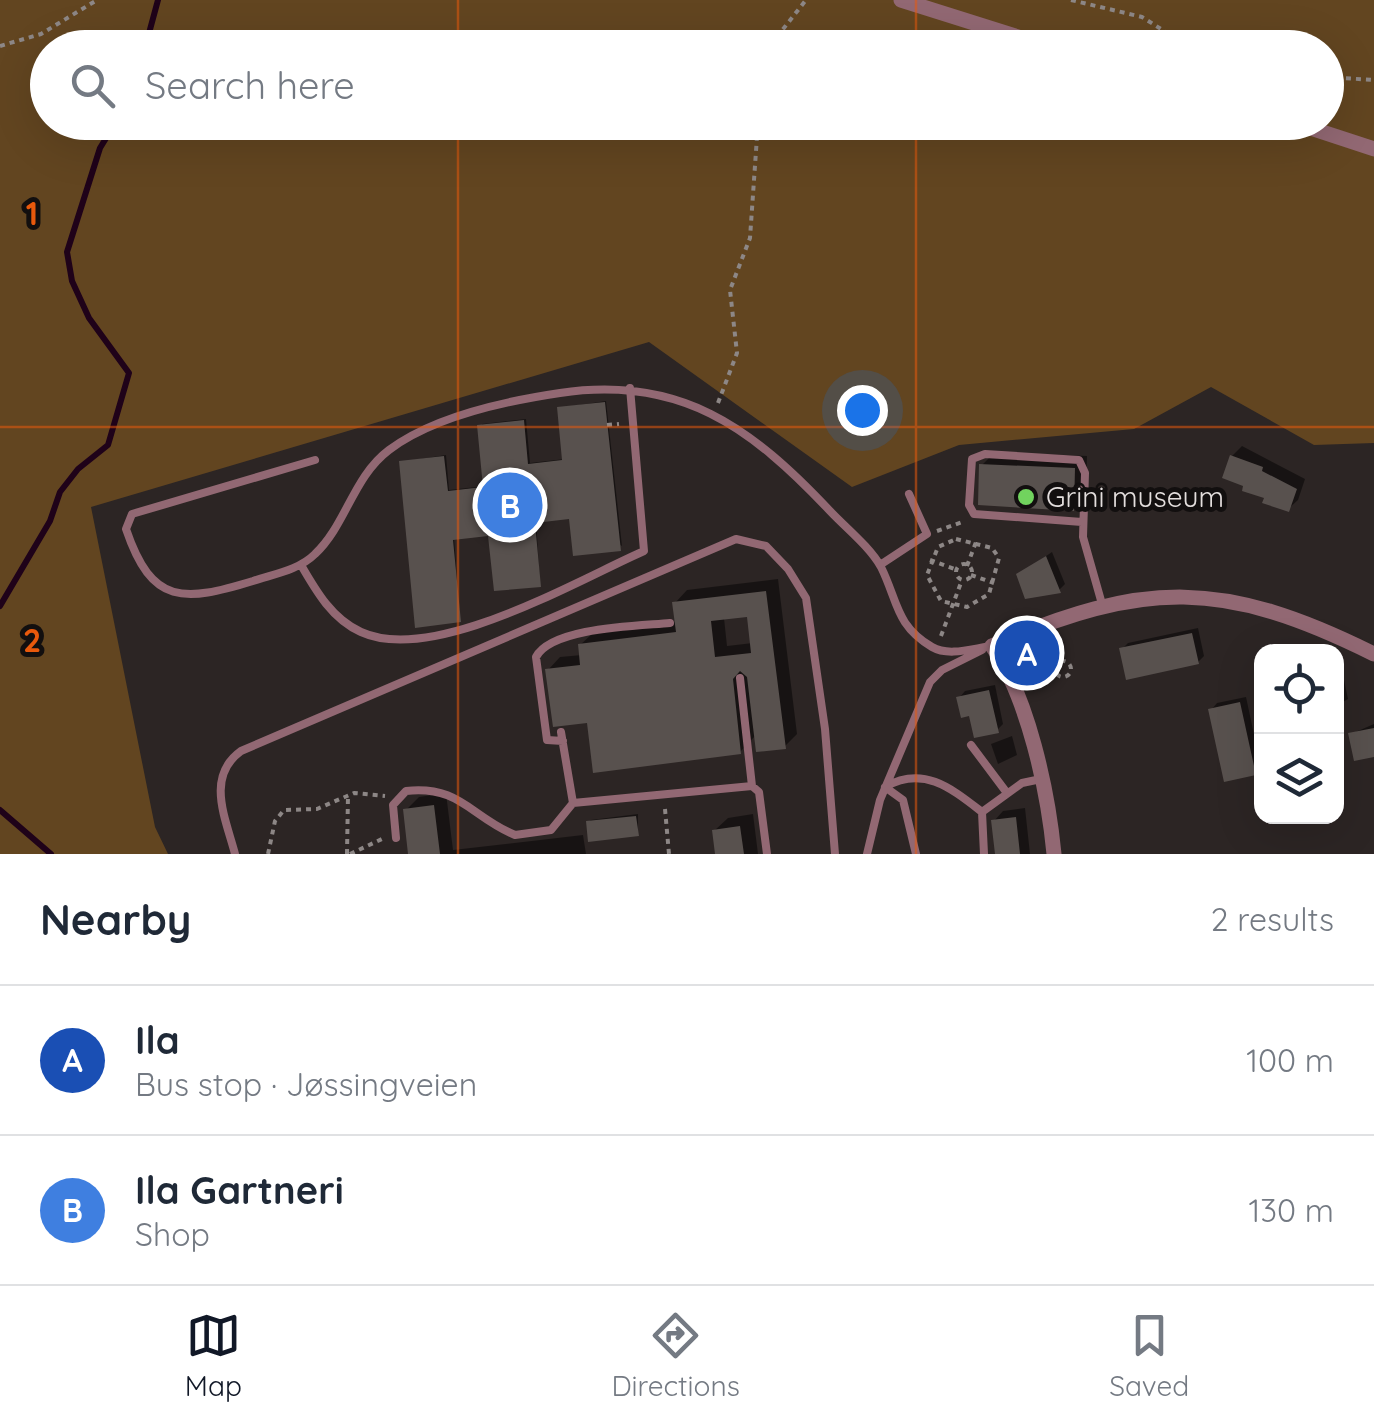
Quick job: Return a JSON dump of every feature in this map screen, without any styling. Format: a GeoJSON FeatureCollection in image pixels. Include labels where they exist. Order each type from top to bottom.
{"type":"FeatureCollection","features":[{"type":"Feature","properties":{"kind":"street"},"geometry":{"type":"LineString","coordinates":[[901,0],[996,30]]}},
{"type":"Feature","properties":{"kind":"street"},"geometry":{"type":"LineString","coordinates":[[1344,138],[1374,148]]}},
{"type":"Feature","properties":{"kind":"street"},"geometry":{"type":"LineString","coordinates":[[1054,854],[1041,779],[1012,678],[992,646],[1102,604],[1165,596],[1252,604],[1316,626],[1374,654]]}},
{"type":"Feature","properties":{"kind":"lane"},"geometry":{"type":"LineString","coordinates":[[300,564],[322,600],[341,619],[382,638],[412,640],[467,630],[644,551],[630,388]]}},
{"type":"Feature","properties":{"kind":"lane"},"geometry":{"type":"LineString","coordinates":[[315,460],[138,512],[125,523],[148,578],[175,594],[206,596],[300,564],[322,546],[367,472],[393,447],[424,431],[520,401],[630,388],[654,391],[712,416],[744,434],[794,472],[880,565],[899,617],[937,649],[992,646]]}},
{"type":"Feature","properties":{"kind":"lane"},"geometry":{"type":"LineString","coordinates":[[1082,522],[981,516],[968,505],[971,464],[977,456],[1075,458],[1085,473],[1082,522],[1102,604]]}},
{"type":"Feature","properties":{"kind":"lane"},"geometry":{"type":"LineString","coordinates":[[880,565],[928,534],[909,494]]}},
{"type":"Feature","properties":{"kind":"lane"},"geometry":{"type":"LineString","coordinates":[[234,854],[220,795],[221,775],[241,751],[736,539],[766,546],[788,569],[806,598],[825,730],[835,854]]}},
{"type":"Feature","properties":{"kind":"lane"},"geometry":{"type":"LineString","coordinates":[[396,835],[394,800],[406,791],[439,790],[515,836],[551,830],[573,802],[562,737],[546,740],[536,657],[540,650],[575,634],[670,622]]}},
{"type":"Feature","properties":{"kind":"lane"},"geometry":{"type":"LineString","coordinates":[[868,854],[884,788],[934,676],[992,646]]}},
{"type":"Feature","properties":{"kind":"lane"},"geometry":{"type":"LineString","coordinates":[[740,678],[752,786],[759,792],[767,854]]}},
{"type":"Feature","properties":{"kind":"lane"},"geometry":{"type":"LineString","coordinates":[[971,745],[1007,794]]}},
{"type":"Feature","properties":{"kind":"lane"},"geometry":{"type":"LineString","coordinates":[[884,788],[906,777],[927,778],[982,812]]}},
{"type":"Feature","properties":{"kind":"lane"},"geometry":{"type":"LineString","coordinates":[[982,812],[1007,794],[1041,779]]}},
{"type":"Feature","properties":{"kind":"lane"},"geometry":{"type":"LineString","coordinates":[[573,802],[752,786]]}},
{"type":"Feature","properties":{"kind":"lane"},"geometry":{"type":"LineString","coordinates":[[884,788],[903,800],[916,854]]}},
{"type":"Feature","properties":{"kind":"lane"},"geometry":{"type":"LineString","coordinates":[[982,812],[984,854]]}},
{"type":"Feature","properties":{"kind":"path"},"geometry":{"type":"LineString","coordinates":[[48,30],[97,0]]}},
{"type":"Feature","properties":{"kind":"path"},"geometry":{"type":"LineString","coordinates":[[782,30],[806,0]]}},
{"type":"Feature","properties":{"kind":"path"},"geometry":{"type":"LineString","coordinates":[[1071,0],[1142,16],[1163,30]]}},
{"type":"Feature","properties":{"kind":"path"},"geometry":{"type":"LineString","coordinates":[[0,46],[30,37]]}},
{"type":"Feature","properties":{"kind":"path"},"geometry":{"type":"LineString","coordinates":[[1344,78],[1374,80]]}},
{"type":"Feature","properties":{"kind":"path"},"geometry":{"type":"LineString","coordinates":[[712,416],[737,353],[730,290],[750,238],[757,140]]}},
{"type":"Feature","properties":{"kind":"path"},"geometry":{"type":"LineString","coordinates":[[928,534],[981,516]]}},
{"type":"Feature","properties":{"kind":"path"},"geometry":{"type":"LineString","coordinates":[[946,542],[976,542],[992,548],[998,558],[994,583],[976,604],[952,606],[941,601],[929,585],[930,560],[946,542]]}},
{"type":"Feature","properties":{"kind":"path"},"geometry":{"type":"LineString","coordinates":[[930,560],[957,570],[967,566],[976,542]]}},
{"type":"Feature","properties":{"kind":"path"},"geometry":{"type":"LineString","coordinates":[[967,566],[972,574],[994,583]]}},
{"type":"Feature","properties":{"kind":"path"},"geometry":{"type":"LineString","coordinates":[[957,570],[962,580]]}},
{"type":"Feature","properties":{"kind":"path"},"geometry":{"type":"LineString","coordinates":[[937,649],[962,580],[972,574]]}},
{"type":"Feature","properties":{"kind":"path"},"geometry":{"type":"LineString","coordinates":[[1012,678],[1056,670]]}},
{"type":"Feature","properties":{"kind":"path"},"geometry":{"type":"LineString","coordinates":[[268,854],[275,821],[284,810],[317,809],[348,794],[372,793],[394,800]]}},
{"type":"Feature","properties":{"kind":"path"},"geometry":{"type":"LineString","coordinates":[[348,794],[349,854],[396,835]]}},
{"type":"Feature","properties":{"kind":"path"},"geometry":{"type":"LineString","coordinates":[[663,796],[670,854]]}},
{"type":"Feature","properties":{"kind":"shaded area"},"geometry":{"type":"Polygon","coordinates":[[[0,0],[1374,0],[1374,443],[1314,445],[1211,387],[1134,429],[959,445],[852,487],[649,342],[91,507],[155,827],[168,854],[0,854],[0,0]]]}},
{"type":"Feature","properties":{"kind":"building"},"geometry":{"type":"Polygon","coordinates":[[[605,402],[621,551],[573,556],[569,519],[535,523],[541,587],[494,591],[488,536],[453,540],[461,622],[415,628],[399,461],[444,456],[448,491],[483,487],[477,425],[524,420],[528,464],[562,460],[557,407],[605,402]]]}},
{"type":"Feature","properties":{"kind":"building"},"geometry":{"type":"Polygon","coordinates":[[[1230,455],[1263,467],[1262,471],[1297,489],[1289,512],[1262,503],[1264,498],[1242,491],[1243,486],[1222,478],[1230,455]]]}},
{"type":"Feature","properties":{"kind":"building"},"geometry":{"type":"Polygon","coordinates":[[[979,464],[1075,468],[1074,511],[978,505],[979,464]]]}},
{"type":"Feature","properties":{"kind":"building"},"geometry":{"type":"Polygon","coordinates":[[[1046,556],[1061,593],[1025,599],[1016,574],[1046,556]]]}},
{"type":"Feature","properties":{"kind":"building"},"geometry":{"type":"Polygon","coordinates":[[[766,591],[786,749],[756,752],[747,677],[740,671],[733,679],[741,754],[593,773],[587,723],[553,727],[545,669],[580,665],[578,644],[676,632],[672,602],[766,591]],[[747,617],[711,621],[715,657],[751,653],[747,617]]]}},
{"type":"Feature","properties":{"kind":"building"},"geometry":{"type":"Polygon","coordinates":[[[1192,633],[1199,664],[1126,680],[1119,648],[1192,633]]]}},
{"type":"Feature","properties":{"kind":"building"},"geometry":{"type":"Polygon","coordinates":[[[989,690],[999,733],[974,738],[969,716],[961,718],[956,697],[989,690]]]}},
{"type":"Feature","properties":{"kind":"building"},"geometry":{"type":"Polygon","coordinates":[[[1240,702],[1254,775],[1224,782],[1208,709],[1240,702]]]}},
{"type":"Feature","properties":{"kind":"building"},"geometry":{"type":"Polygon","coordinates":[[[1374,728],[1374,757],[1354,761],[1348,733],[1374,728]]]}},
{"type":"Feature","properties":{"kind":"building"},"geometry":{"type":"Polygon","coordinates":[[[434,805],[440,854],[408,854],[403,809],[434,805]]]}},
{"type":"Feature","properties":{"kind":"building"},"geometry":{"type":"Polygon","coordinates":[[[636,816],[639,836],[588,842],[586,821],[636,816]]]}},
{"type":"Feature","properties":{"kind":"building"},"geometry":{"type":"Polygon","coordinates":[[[1016,817],[1020,854],[995,854],[991,820],[1016,817]]]}},
{"type":"Feature","properties":{"kind":"building"},"geometry":{"type":"Polygon","coordinates":[[[740,826],[744,854],[715,854],[712,830],[740,826]]]}},
{"type":"Feature","properties":{"kind":"waterway"},"geometry":{"type":"LineString","coordinates":[[150,30],[158,0]]}},
{"type":"Feature","properties":{"kind":"waterway"},"geometry":{"type":"LineString","coordinates":[[0,606],[50,521],[60,492],[78,469],[108,445],[129,373],[89,318],[72,281],[67,252],[105,140]]}},
{"type":"Feature","properties":{"kind":"waterway"},"geometry":{"type":"LineString","coordinates":[[0,810],[51,854]]}},
{"type":"Feature","properties":{"kind":"place","name":"Grini museum"},"geometry":{"type":"Point","coordinates":[1026,497]}},
{"type":"Feature","properties":{"kind":"place","name":"Ila Gartneri"},"geometry":{"type":"Point","coordinates":[510,505]}},
{"type":"Feature","properties":{"kind":"place","name":"Ila"},"geometry":{"type":"Point","coordinates":[1027,653]}}]}
